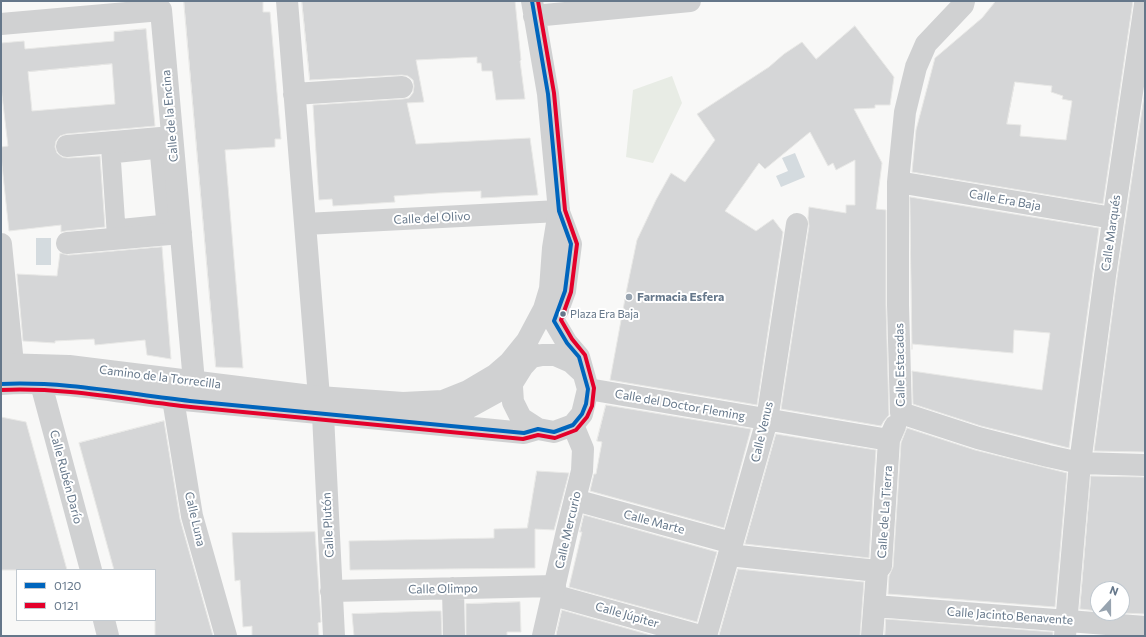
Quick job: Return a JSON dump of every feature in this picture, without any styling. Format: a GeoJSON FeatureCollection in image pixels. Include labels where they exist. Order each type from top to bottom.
{"type":"FeatureCollection","features":[{"type":"Feature","properties":{"kind":"street"},"geometry":{"type":"LineString","coordinates":[[287,1],[321,406],[443,401],[468,391],[495,375],[518,364],[542,355],[555,355],[571,362],[587,382]]}},
{"type":"Feature","properties":{"kind":"street"},"geometry":{"type":"LineString","coordinates":[[554,321],[567,343],[579,357],[587,382],[582,414],[574,425],[554,432],[538,429],[521,418],[513,402],[518,364],[544,309],[550,289],[553,248],[559,211],[548,94],[533,9],[690,1]]}},
{"type":"Feature","properties":{"kind":"street","name":"Calle Estacadas"},"geometry":{"type":"LineString","coordinates":[[964,1],[963,5],[926,44],[916,67],[905,112],[898,182],[898,305],[901,413],[978,438],[1080,463],[1145,465]]}},
{"type":"Feature","properties":{"kind":"street","name":"Calle Marqués"},"geometry":{"type":"LineString","coordinates":[[1065,628],[1080,463],[1113,218],[1145,4]]}},
{"type":"Feature","properties":{"kind":"street","name":"Calle de la Encina"},"geometry":{"type":"LineString","coordinates":[[1,24],[161,10],[194,382]]}},
{"type":"Feature","properties":{"kind":"street"},"geometry":{"type":"LineString","coordinates":[[294,94],[402,87]]}},
{"type":"Feature","properties":{"kind":"street"},"geometry":{"type":"LineString","coordinates":[[67,146],[172,137]]}},
{"type":"Feature","properties":{"kind":"street"},"geometry":{"type":"LineString","coordinates":[[159,149],[166,224],[116,229],[111,154],[159,149]]}},
{"type":"Feature","properties":{"kind":"street","name":"Calle Era Baja"},"geometry":{"type":"LineString","coordinates":[[898,182],[1113,218]]}},
{"type":"Feature","properties":{"kind":"street"},"geometry":{"type":"LineString","coordinates":[[518,364],[554,321],[565,291],[572,244],[559,211]]}},
{"type":"Feature","properties":{"kind":"street","name":"Calle del Olivo"},"geometry":{"type":"LineString","coordinates":[[305,224],[559,211]]}},
{"type":"Feature","properties":{"kind":"street","name":"Calle Venus"},"geometry":{"type":"LineString","coordinates":[[706,636],[767,420],[797,224]]}},
{"type":"Feature","properties":{"kind":"street"},"geometry":{"type":"LineString","coordinates":[[67,244],[181,233]]}},
{"type":"Feature","properties":{"kind":"street"},"geometry":{"type":"LineString","coordinates":[[1,244],[7,364]]}},
{"type":"Feature","properties":{"kind":"street","name":"Camino de la Torrecilla"},"geometry":{"type":"LineString","coordinates":[[7,364],[69,366],[194,382],[321,406],[430,424],[524,433],[538,429]]}},
{"type":"Feature","properties":{"kind":"street","name":"Camino de la Torrecilla"},"geometry":{"type":"LineString","coordinates":[[430,424],[462,411],[502,390],[518,364]]}},
{"type":"Feature","properties":{"kind":"street","name":"Calle del Doctor Fleming"},"geometry":{"type":"LineString","coordinates":[[587,382],[767,420],[889,440]]}},
{"type":"Feature","properties":{"kind":"street","name":"Camino de la Torrecilla"},"geometry":{"type":"LineString","coordinates":[[1,384],[71,384],[173,399],[321,406]]}},
{"type":"Feature","properties":{"kind":"street","name":"Calle Rubén Darío"},"geometry":{"type":"LineString","coordinates":[[41,384],[91,569]]}},
{"type":"Feature","properties":{"kind":"street","name":"Calle Luna"},"geometry":{"type":"LineString","coordinates":[[173,399],[192,516],[226,636]]}},
{"type":"Feature","properties":{"kind":"street","name":"Calle Plutón"},"geometry":{"type":"LineString","coordinates":[[321,406],[334,636]]}},
{"type":"Feature","properties":{"kind":"street","name":"Calle de La Tierra"},"geometry":{"type":"LineString","coordinates":[[872,636],[877,571],[882,566],[889,440],[901,413]]}},
{"type":"Feature","properties":{"kind":"street","name":"Calle Mercurio"},"geometry":{"type":"LineString","coordinates":[[543,636],[582,471],[583,449],[574,425]]}},
{"type":"Feature","properties":{"kind":"street","name":"Calle Marte"},"geometry":{"type":"LineString","coordinates":[[575,500],[730,549],[877,571]]}},
{"type":"Feature","properties":{"kind":"street"},"geometry":{"type":"LineString","coordinates":[[453,588],[454,636]]}},
{"type":"Feature","properties":{"kind":"street","name":"Calle Olimpo"},"geometry":{"type":"LineString","coordinates":[[331,591],[453,588],[554,590]]}},
{"type":"Feature","properties":{"kind":"street","name":"Calle Júpiter"},"geometry":{"type":"LineString","coordinates":[[554,590],[701,636]]}},
{"type":"Feature","properties":{"kind":"street","name":"Calle Jacinto Benavente"},"geometry":{"type":"LineString","coordinates":[[875,606],[1065,628],[1145,626]]}},
{"type":"Feature","properties":{"kind":"street"},"geometry":{"type":"LineString","coordinates":[[104,621],[108,636]]}},
{"type":"Feature","properties":{"kind":"shaded area"},"geometry":{"type":"Polygon","coordinates":[[[672,76],[682,103],[653,163],[626,157],[633,90],[672,76]]]}},
{"type":"Feature","properties":{"kind":"shaded area"},"geometry":{"type":"Polygon","coordinates":[[[795,153],[805,177],[781,187],[776,176],[788,171],[782,158],[795,153]]]}},
{"type":"Feature","properties":{"kind":"shaded area"},"geometry":{"type":"Polygon","coordinates":[[[36,238],[51,238],[51,265],[36,265],[36,238]]]}},
{"type":"Feature","properties":{"kind":"building"},"geometry":{"type":"Polygon","coordinates":[[[184,1],[263,1],[263,12],[270,12],[281,139],[275,139],[275,147],[225,150],[243,368],[216,367],[184,1]]]}},
{"type":"Feature","properties":{"kind":"building"},"geometry":{"type":"Polygon","coordinates":[[[302,1],[515,1],[525,99],[496,100],[492,71],[482,71],[481,63],[477,63],[477,57],[416,60],[424,102],[407,103],[416,144],[530,138],[538,195],[481,198],[481,191],[438,193],[394,196],[395,202],[333,206],[332,199],[319,200],[313,105],[409,98],[413,93],[414,86],[413,80],[408,76],[402,75],[310,80],[302,1]]]}},
{"type":"Feature","properties":{"kind":"building"},"geometry":{"type":"Polygon","coordinates":[[[996,1],[1133,1],[1103,204],[912,172],[916,130],[935,58],[982,18],[996,1]],[[1015,82],[1007,124],[1021,125],[1020,136],[1066,140],[1072,101],[1062,99],[1063,96],[1051,92],[1052,86],[1015,82]]]}},
{"type":"Feature","properties":{"kind":"building"},"geometry":{"type":"Polygon","coordinates":[[[855,26],[894,77],[890,105],[875,105],[875,108],[854,109],[882,163],[876,209],[886,210],[886,305],[889,415],[881,426],[781,409],[809,226],[809,207],[846,213],[846,205],[855,205],[855,160],[836,170],[833,163],[828,166],[810,132],[765,169],[759,163],[725,211],[756,231],[773,219],[783,232],[757,405],[610,380],[637,240],[671,173],[685,182],[715,140],[697,114],[769,67],[784,54],[802,42],[816,59],[855,26]]]}},
{"type":"Feature","properties":{"kind":"building"},"geometry":{"type":"Polygon","coordinates":[[[146,29],[155,126],[66,134],[60,136],[56,141],[55,147],[57,153],[62,157],[100,156],[105,227],[61,232],[61,225],[9,231],[1,156],[1,147],[8,146],[1,87],[1,43],[24,41],[25,49],[114,41],[114,32],[146,29]],[[112,64],[28,72],[32,111],[115,104],[112,64]]]}},
{"type":"Feature","properties":{"kind":"building"},"geometry":{"type":"Polygon","coordinates":[[[1145,90],[1145,452],[1094,451],[1117,278],[1145,90]]]}},
{"type":"Feature","properties":{"kind":"building"},"geometry":{"type":"Polygon","coordinates":[[[910,197],[1099,228],[1069,448],[981,426],[913,404],[912,371],[1042,390],[1050,333],[1014,330],[1013,353],[912,344],[912,349],[910,197]]]}},
{"type":"Feature","properties":{"kind":"building"},"geometry":{"type":"Polygon","coordinates":[[[162,247],[171,359],[147,355],[145,340],[95,345],[94,339],[55,341],[55,343],[23,341],[17,274],[57,276],[60,253],[68,255],[162,247]]]}},
{"type":"Feature","properties":{"kind":"building"},"geometry":{"type":"Polygon","coordinates":[[[606,405],[751,429],[724,528],[590,491],[594,474],[596,474],[602,442],[597,441],[606,405]]]}},
{"type":"Feature","properties":{"kind":"building"},"geometry":{"type":"Polygon","coordinates":[[[1,417],[26,422],[67,569],[1,570],[1,417]]]}},
{"type":"Feature","properties":{"kind":"building"},"geometry":{"type":"Polygon","coordinates":[[[164,421],[180,519],[213,636],[155,636],[156,569],[114,569],[79,443],[164,421]]]}},
{"type":"Feature","properties":{"kind":"building"},"geometry":{"type":"Polygon","coordinates":[[[907,428],[975,450],[1067,473],[1055,607],[888,594],[889,576],[893,567],[901,443],[907,428]]]}},
{"type":"Feature","properties":{"kind":"building"},"geometry":{"type":"Polygon","coordinates":[[[776,434],[876,450],[869,558],[745,544],[776,434]]]}},
{"type":"Feature","properties":{"kind":"building"},"geometry":{"type":"Polygon","coordinates":[[[537,471],[569,473],[554,530],[535,529],[535,568],[350,570],[349,541],[494,538],[494,529],[527,528],[537,471]]]}},
{"type":"Feature","properties":{"kind":"building"},"geometry":{"type":"Polygon","coordinates":[[[1091,476],[1145,477],[1145,614],[1130,613],[1130,581],[1090,581],[1090,610],[1080,609],[1091,476]]]}},
{"type":"Feature","properties":{"kind":"building"},"geometry":{"type":"Polygon","coordinates":[[[584,515],[717,552],[697,622],[569,587],[582,532],[580,532],[584,515]]]}},
{"type":"Feature","properties":{"kind":"building"},"geometry":{"type":"Polygon","coordinates":[[[315,532],[321,622],[318,623],[319,636],[252,636],[252,626],[243,627],[240,580],[235,581],[232,533],[315,532]]]}},
{"type":"Feature","properties":{"kind":"building"},"geometry":{"type":"Polygon","coordinates":[[[738,569],[864,582],[860,636],[719,636],[738,569]]]}},
{"type":"Feature","properties":{"kind":"building"},"geometry":{"type":"Polygon","coordinates":[[[520,602],[521,632],[507,632],[507,636],[466,636],[466,604],[520,602]]]}},
{"type":"Feature","properties":{"kind":"building"},"geometry":{"type":"Polygon","coordinates":[[[562,610],[654,636],[556,636],[562,610]]]}},
{"type":"Feature","properties":{"kind":"building"},"geometry":{"type":"Polygon","coordinates":[[[441,611],[442,636],[354,636],[352,614],[441,611]]]}},
{"type":"Feature","properties":{"kind":"building"},"geometry":{"type":"Polygon","coordinates":[[[886,619],[1053,632],[1053,636],[885,636],[886,619]]]}},
{"type":"Feature","properties":{"kind":"transit line","name":"0120"},"geometry":{"type":"LineString","coordinates":[[1,384],[49,384],[72,386],[190,401],[524,433],[538,429],[554,432],[573,425],[582,414],[586,404],[588,389],[579,357],[567,343],[554,321],[565,291],[571,244],[559,211],[548,94],[532,1]]}},
{"type":"Feature","properties":{"kind":"transit line","name":"0121"},"geometry":{"type":"LineString","coordinates":[[1,390],[49,390],[73,392],[191,407],[523,439],[538,435],[555,438],[576,430],[587,417],[592,406],[594,388],[585,355],[572,339],[561,320],[571,292],[577,244],[565,210],[554,93],[538,1]]}},
{"type":"Feature","properties":{"kind":"place","name":"Farmacia Esfera"},"geometry":{"type":"Point","coordinates":[629,297]}},
{"type":"Feature","properties":{"kind":"place","name":"Plaza Era Baja"},"geometry":{"type":"Point","coordinates":[563,314]}}]}
